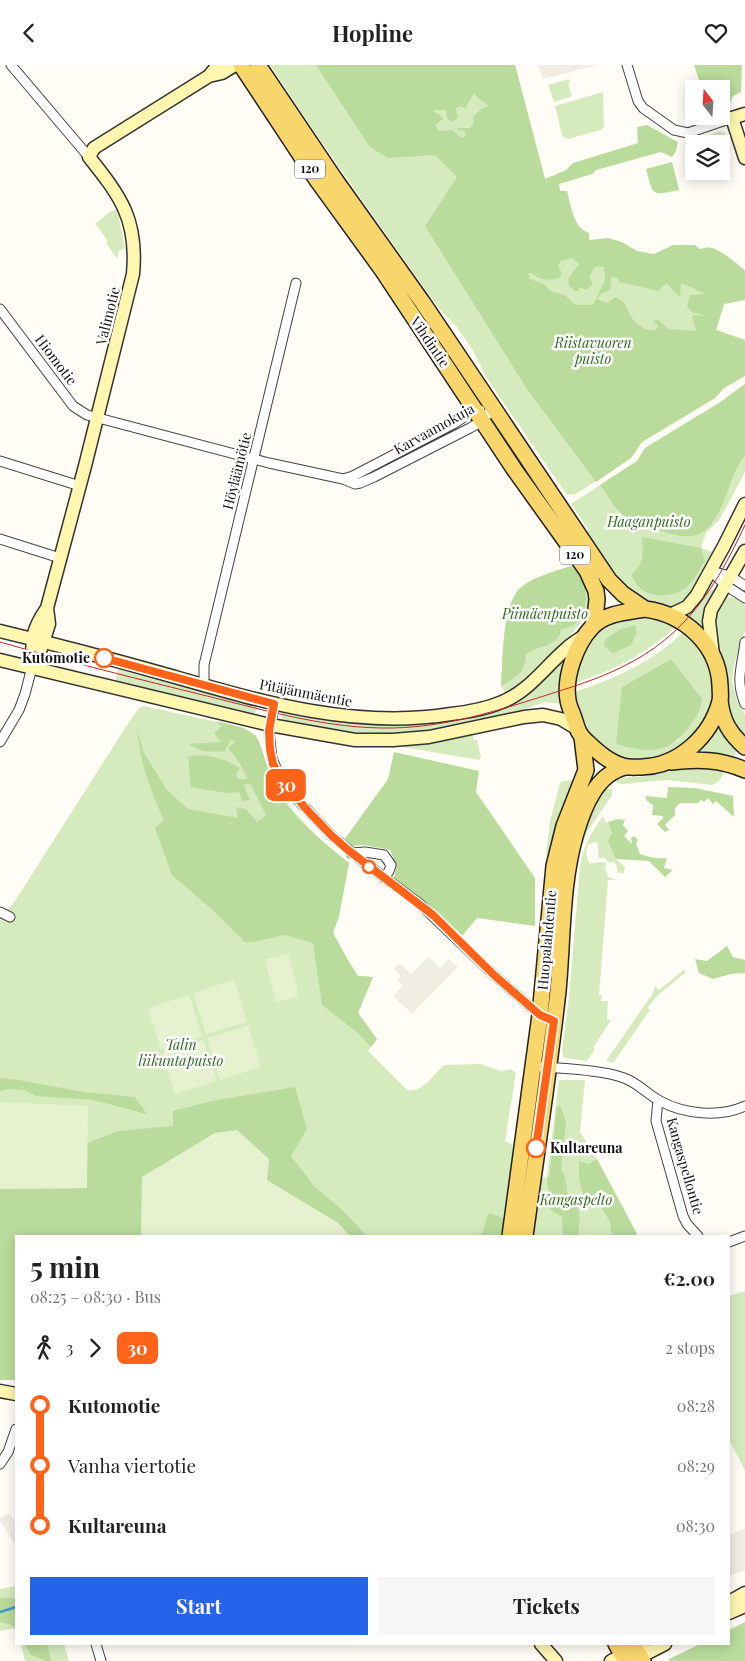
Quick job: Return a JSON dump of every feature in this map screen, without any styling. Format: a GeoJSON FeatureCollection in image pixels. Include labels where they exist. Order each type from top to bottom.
{"type":"FeatureCollection","features":[{"type":"Feature","properties":{"kind":"main road"},"geometry":{"type":"LineString","coordinates":[[89,157],[99,154],[128,134],[134,124],[209,75],[218,65]]}},
{"type":"Feature","properties":{"kind":"main road"},"geometry":{"type":"LineString","coordinates":[[209,75],[222,73],[235,65]]}},
{"type":"Feature","properties":{"kind":"main road","name":"Vihdintie"},"geometry":{"type":"LineString","coordinates":[[241,65],[317,180],[383,271],[479,416],[587,571],[596,591],[597,599],[595,619],[590,630]]}},
{"type":"Feature","properties":{"kind":"main road","name":"Vihdintie"},"geometry":{"type":"LineString","coordinates":[[258,65],[334,178],[423,303],[609,580],[623,594],[645,609]]}},
{"type":"Feature","properties":{"kind":"main road"},"geometry":{"type":"LineString","coordinates":[[745,114],[732,118],[745,157]]}},
{"type":"Feature","properties":{"kind":"main road","name":"Valimotie"},"geometry":{"type":"LineString","coordinates":[[32,667],[38,641],[49,624],[47,608],[131,284],[135,250],[130,224],[122,200],[111,183],[89,157]]}},
{"type":"Feature","properties":{"kind":"main road"},"geometry":{"type":"LineString","coordinates":[[670,615],[686,607],[693,600],[711,571],[745,504]]}},
{"type":"Feature","properties":{"kind":"main road"},"geometry":{"type":"LineString","coordinates":[[745,551],[714,603],[710,616],[713,655],[720,680],[721,712],[728,730],[745,747]]}},
{"type":"Feature","properties":{"kind":"main road"},"geometry":{"type":"LineString","coordinates":[[579,733],[568,701],[569,675],[576,653],[590,630],[608,616],[645,609],[670,615],[693,629],[713,655]]}},
{"type":"Feature","properties":{"kind":"main road","name":"Pitäjänmäentie"},"geometry":{"type":"LineString","coordinates":[[0,631],[274,704],[335,716],[376,719],[439,716],[503,702],[524,689],[548,668],[565,649],[590,630]]}},
{"type":"Feature","properties":{"kind":"main road"},"geometry":{"type":"LineString","coordinates":[[0,660],[270,725],[337,738],[381,741],[429,737],[524,717],[544,715],[561,719],[610,761],[626,767],[649,767],[693,759],[711,760],[745,770]]}},
{"type":"Feature","properties":{"kind":"main road"},"geometry":{"type":"LineString","coordinates":[[669,762],[689,749],[704,734],[720,700]]}},
{"type":"Feature","properties":{"kind":"main road","name":"Huopalahdentie"},"geometry":{"type":"LineString","coordinates":[[525,1235],[540,1067],[540,1015],[554,866],[564,826],[586,770],[579,733]]}},
{"type":"Feature","properties":{"kind":"main road","name":"Huopalahdentie"},"geometry":{"type":"LineString","coordinates":[[510,1235],[540,1067],[554,1021],[562,947],[566,879],[570,855],[576,831],[588,802],[600,782],[612,772],[626,767]]}},
{"type":"Feature","properties":{"kind":"main road"},"geometry":{"type":"LineString","coordinates":[[0,1391],[15,1394]]}},
{"type":"Feature","properties":{"kind":"main road"},"geometry":{"type":"LineString","coordinates":[[730,1601],[745,1593]]}},
{"type":"Feature","properties":{"kind":"main road"},"geometry":{"type":"LineString","coordinates":[[730,1613],[745,1606]]}},
{"type":"Feature","properties":{"kind":"main road"},"geometry":{"type":"LineString","coordinates":[[542,1645],[556,1661]]}},
{"type":"Feature","properties":{"kind":"main road"},"geometry":{"type":"LineString","coordinates":[[630,1653],[661,1645]]}},
{"type":"Feature","properties":{"kind":"street","name":"Valimotie"},"geometry":{"type":"LineString","coordinates":[[11,65],[89,157]]}},
{"type":"Feature","properties":{"kind":"street"},"geometry":{"type":"LineString","coordinates":[[627,65],[642,108],[674,130],[688,133],[732,118]]}},
{"type":"Feature","properties":{"kind":"street","name":"Höyläämötie"},"geometry":{"type":"LineString","coordinates":[[199,683],[296,283]]}},
{"type":"Feature","properties":{"kind":"street","name":"Hiomotie"},"geometry":{"type":"LineString","coordinates":[[0,309],[73,406],[87,415],[97,418]]}},
{"type":"Feature","properties":{"kind":"street","name":"Karvaamokuja"},"geometry":{"type":"LineString","coordinates":[[97,418],[254,459],[343,479],[355,484],[360,483],[493,408]]}},
{"type":"Feature","properties":{"kind":"street","name":"Karvaamokuja"},"geometry":{"type":"LineString","coordinates":[[343,479],[479,416]]}},
{"type":"Feature","properties":{"kind":"street"},"geometry":{"type":"LineString","coordinates":[[0,461],[80,486]]}},
{"type":"Feature","properties":{"kind":"street"},"geometry":{"type":"LineString","coordinates":[[0,539],[60,558]]}},
{"type":"Feature","properties":{"kind":"street"},"geometry":{"type":"LineString","coordinates":[[711,571],[728,581],[745,586]]}},
{"type":"Feature","properties":{"kind":"street"},"geometry":{"type":"LineString","coordinates":[[728,581],[745,598]]}},
{"type":"Feature","properties":{"kind":"street"},"geometry":{"type":"LineString","coordinates":[[745,642],[744,657],[739,673],[745,704]]}},
{"type":"Feature","properties":{"kind":"street"},"geometry":{"type":"LineString","coordinates":[[0,742],[19,710],[32,667]]}},
{"type":"Feature","properties":{"kind":"street"},"geometry":{"type":"LineString","coordinates":[[274,704],[270,725],[273,764],[279,775],[318,822],[351,853],[433,915],[495,976],[540,1015],[554,1021]]}},
{"type":"Feature","properties":{"kind":"street"},"geometry":{"type":"LineString","coordinates":[[351,853],[365,852],[384,855],[391,865],[384,878]]}},
{"type":"Feature","properties":{"kind":"street"},"geometry":{"type":"LineString","coordinates":[[0,911],[10,917]]}},
{"type":"Feature","properties":{"kind":"street"},"geometry":{"type":"LineString","coordinates":[[540,1067],[612,1074],[625,1078],[658,1100],[673,1107],[702,1112],[724,1113],[745,1106]]}},
{"type":"Feature","properties":{"kind":"street","name":"Kangaspellontie"},"geometry":{"type":"LineString","coordinates":[[658,1100],[656,1121],[683,1216],[687,1224],[697,1235]]}},
{"type":"Feature","properties":{"kind":"street"},"geometry":{"type":"LineString","coordinates":[[730,1242],[745,1236]]}},
{"type":"Feature","properties":{"kind":"street"},"geometry":{"type":"LineString","coordinates":[[0,1464],[8,1452],[15,1432]]}},
{"type":"Feature","properties":{"kind":"street"},"geometry":{"type":"LineString","coordinates":[[96,1645],[102,1661]]}},
{"type":"Feature","properties":{"kind":"green space","name":"Riistavuoren puisto"},"geometry":{"type":"Polygon","coordinates":[[[270,65],[515,65],[560,236],[707,270],[724,304],[716,330],[745,340],[745,376],[724,388],[715,398],[642,442],[631,458],[576,494],[567,495],[488,380],[472,349],[457,327],[441,311],[419,281],[270,65]]]}},
{"type":"Feature","properties":{"kind":"green space","name":"Riistavuoren puisto"},"geometry":{"type":"Polygon","coordinates":[[[316,65],[515,65],[545,179],[566,170],[573,163],[638,143],[637,127],[647,125],[678,142],[672,157],[661,152],[596,170],[592,174],[559,184],[560,191],[567,191],[576,221],[579,226],[589,233],[589,240],[608,238],[622,242],[637,251],[654,254],[673,245],[695,245],[700,249],[711,248],[724,254],[745,271],[745,300],[724,304],[716,330],[745,340],[745,376],[724,388],[715,398],[642,442],[631,458],[596,482],[527,389],[425,226],[457,177],[435,155],[388,158],[370,147],[316,65]],[[474,93],[465,109],[461,106],[456,108],[458,118],[452,122],[447,118],[446,110],[434,110],[433,112],[440,115],[443,119],[435,125],[439,131],[452,130],[462,138],[466,135],[464,131],[457,130],[458,128],[470,128],[474,122],[473,117],[481,109],[488,106],[474,93]],[[572,258],[561,261],[558,266],[562,273],[559,278],[550,280],[528,273],[530,279],[544,284],[550,291],[565,295],[575,305],[593,305],[605,280],[604,267],[595,267],[589,277],[593,284],[586,290],[579,287],[579,291],[575,291],[569,285],[568,279],[579,264],[572,258]],[[611,277],[610,290],[601,294],[597,299],[607,303],[615,297],[624,302],[635,322],[649,330],[655,330],[658,326],[653,321],[658,319],[668,329],[696,331],[692,315],[707,316],[692,312],[687,306],[690,295],[706,294],[681,283],[680,297],[666,283],[659,291],[619,282],[618,278],[611,277]]]}},
{"type":"Feature","properties":{"kind":"green space"},"geometry":{"type":"Polygon","coordinates":[[[694,65],[742,65],[741,92],[733,96],[730,103],[730,80],[699,80],[694,65]]]}},
{"type":"Feature","properties":{"kind":"green space"},"geometry":{"type":"Polygon","coordinates":[[[569,79],[570,83],[568,84],[572,95],[554,102],[548,85],[569,79]]]}},
{"type":"Feature","properties":{"kind":"green space"},"geometry":{"type":"Polygon","coordinates":[[[603,92],[604,126],[601,130],[568,139],[565,138],[562,135],[555,106],[603,92]]]}},
{"type":"Feature","properties":{"kind":"green space"},"geometry":{"type":"Polygon","coordinates":[[[720,131],[726,135],[709,135],[720,131]]]}},
{"type":"Feature","properties":{"kind":"green space"},"geometry":{"type":"Polygon","coordinates":[[[672,162],[679,190],[663,193],[655,192],[650,185],[646,169],[672,162]]]}},
{"type":"Feature","properties":{"kind":"green space"},"geometry":{"type":"Polygon","coordinates":[[[117,209],[125,248],[119,251],[117,259],[107,244],[106,238],[95,224],[111,211],[117,209]]]}},
{"type":"Feature","properties":{"kind":"green space","name":"Haaganpuisto"},"geometry":{"type":"Polygon","coordinates":[[[745,384],[745,472],[720,519],[706,533],[701,548],[716,553],[688,600],[671,606],[643,599],[622,583],[587,533],[588,529],[571,504],[637,461],[645,448],[719,403],[745,384]]]}},
{"type":"Feature","properties":{"kind":"green space"},"geometry":{"type":"Polygon","coordinates":[[[745,384],[745,455],[735,472],[720,510],[709,527],[702,533],[694,536],[675,535],[627,517],[618,510],[600,485],[637,461],[645,448],[719,403],[745,384]]]}},
{"type":"Feature","properties":{"kind":"green space"},"geometry":{"type":"Polygon","coordinates":[[[642,537],[701,548],[705,561],[693,580],[684,589],[666,595],[647,592],[637,585],[631,575],[641,562],[642,537]]]}},
{"type":"Feature","properties":{"kind":"green space","name":"Piimäenpuisto"},"geometry":{"type":"Polygon","coordinates":[[[571,566],[582,579],[588,592],[589,604],[585,618],[541,669],[506,695],[501,686],[506,625],[511,602],[520,588],[526,584],[541,576],[571,566]]]}},
{"type":"Feature","properties":{"kind":"green space","name":"Piimäenpuisto"},"geometry":{"type":"Polygon","coordinates":[[[571,566],[581,577],[585,586],[586,602],[581,617],[576,623],[561,629],[557,639],[526,654],[524,666],[519,674],[501,686],[506,625],[511,602],[516,593],[520,588],[533,580],[571,566]]]}},
{"type":"Feature","properties":{"kind":"green space"},"geometry":{"type":"Polygon","coordinates":[[[719,589],[706,630],[686,614],[705,591],[719,589]]]}},
{"type":"Feature","properties":{"kind":"green space"},"geometry":{"type":"Polygon","coordinates":[[[725,598],[738,599],[745,605],[745,631],[734,665],[732,681],[737,700],[745,715],[745,738],[740,734],[729,716],[727,676],[716,644],[712,618],[725,598]]]}},
{"type":"Feature","properties":{"kind":"green space"},"geometry":{"type":"Polygon","coordinates":[[[630,615],[656,617],[677,626],[653,645],[629,660],[575,683],[581,661],[601,626],[630,615]]]}},
{"type":"Feature","properties":{"kind":"green space"},"geometry":{"type":"Polygon","coordinates":[[[635,625],[637,633],[631,645],[613,653],[604,646],[605,640],[619,630],[635,625]]]}},
{"type":"Feature","properties":{"kind":"green space"},"geometry":{"type":"Polygon","coordinates":[[[684,631],[694,640],[708,661],[714,684],[711,708],[702,727],[679,749],[652,758],[622,760],[613,756],[587,731],[578,712],[575,692],[633,668],[660,652],[684,631]],[[671,659],[622,687],[677,742],[692,723],[671,659]]]}},
{"type":"Feature","properties":{"kind":"green space"},"geometry":{"type":"Polygon","coordinates":[[[567,653],[562,678],[561,704],[545,702],[502,717],[431,734],[349,735],[283,722],[281,711],[326,718],[502,707],[567,653]]]}},
{"type":"Feature","properties":{"kind":"green space"},"geometry":{"type":"Polygon","coordinates":[[[671,659],[702,699],[694,720],[674,743],[665,747],[647,750],[616,744],[622,687],[671,659]]]}},
{"type":"Feature","properties":{"kind":"green space"},"geometry":{"type":"Polygon","coordinates":[[[119,667],[258,703],[254,717],[115,682],[119,667]]]}},
{"type":"Feature","properties":{"kind":"green space","name":"Talin liikuntapuisto"},"geometry":{"type":"Polygon","coordinates":[[[144,706],[244,728],[256,736],[273,783],[293,811],[319,838],[349,863],[339,916],[333,933],[358,976],[373,977],[358,1013],[377,1039],[368,1051],[407,1090],[418,1089],[423,1086],[444,1065],[480,1064],[501,1071],[511,1069],[516,1073],[505,1141],[513,1145],[514,1161],[503,1235],[15,1235],[0,1380],[0,916],[13,904],[139,708],[144,706]]]}},
{"type":"Feature","properties":{"kind":"green space"},"geometry":{"type":"Polygon","coordinates":[[[215,721],[241,727],[255,735],[274,785],[289,808],[308,828],[349,863],[339,916],[333,933],[358,976],[373,977],[358,1013],[377,1039],[371,1047],[358,1033],[322,1005],[313,943],[286,935],[246,943],[216,913],[172,875],[155,828],[164,820],[146,776],[137,729],[144,753],[167,790],[188,809],[238,818],[236,807],[246,809],[257,822],[266,815],[250,783],[244,785],[250,800],[242,801],[239,792],[227,793],[191,787],[188,757],[195,756],[209,756],[228,761],[240,768],[236,774],[238,779],[248,779],[239,762],[228,748],[236,741],[230,740],[225,751],[211,752],[189,744],[221,742],[214,733],[222,726],[215,721]]]}},
{"type":"Feature","properties":{"kind":"green space"},"geometry":{"type":"Polygon","coordinates":[[[717,723],[725,738],[738,750],[732,759],[692,754],[717,723]]]}},
{"type":"Feature","properties":{"kind":"green space"},"geometry":{"type":"Polygon","coordinates":[[[473,735],[474,740],[477,740],[481,758],[479,760],[403,747],[403,744],[473,735]]]}},
{"type":"Feature","properties":{"kind":"green space"},"geometry":{"type":"Polygon","coordinates":[[[394,752],[479,771],[476,792],[535,878],[535,926],[477,918],[462,936],[433,909],[394,879],[396,865],[390,850],[364,845],[351,846],[344,840],[388,779],[394,752]]]}},
{"type":"Feature","properties":{"kind":"green space"},"geometry":{"type":"Polygon","coordinates":[[[685,766],[726,768],[720,780],[713,785],[666,780],[623,784],[617,783],[616,780],[641,777],[685,766]]]}},
{"type":"Feature","properties":{"kind":"green space"},"geometry":{"type":"Polygon","coordinates":[[[577,781],[550,855],[546,854],[550,821],[560,783],[577,781]]]}},
{"type":"Feature","properties":{"kind":"green space"},"geometry":{"type":"Polygon","coordinates":[[[668,787],[695,788],[733,796],[734,817],[716,801],[713,804],[708,798],[704,802],[701,800],[698,803],[680,803],[675,808],[675,815],[665,825],[669,830],[665,832],[657,824],[663,816],[652,815],[653,805],[647,801],[645,796],[667,798],[668,787]]]}},
{"type":"Feature","properties":{"kind":"green space"},"geometry":{"type":"Polygon","coordinates":[[[605,788],[612,789],[612,795],[587,832],[577,858],[590,808],[605,788]]]}},
{"type":"Feature","properties":{"kind":"green space"},"geometry":{"type":"Polygon","coordinates":[[[603,816],[606,823],[608,822],[612,833],[616,859],[625,867],[624,873],[618,873],[614,862],[608,862],[605,858],[599,858],[597,842],[588,844],[586,854],[589,863],[606,863],[605,867],[608,877],[617,880],[608,880],[599,995],[602,995],[601,1001],[608,1001],[607,1020],[611,1020],[587,1061],[564,1058],[562,1051],[569,997],[580,867],[588,840],[603,816]]]}},
{"type":"Feature","properties":{"kind":"green space"},"geometry":{"type":"Polygon","coordinates":[[[618,819],[625,820],[623,825],[628,831],[624,836],[632,844],[631,838],[634,836],[638,840],[636,844],[640,854],[667,858],[664,868],[673,870],[665,877],[649,861],[616,859],[608,841],[612,833],[608,822],[618,819]]]}},
{"type":"Feature","properties":{"kind":"green space"},"geometry":{"type":"Polygon","coordinates":[[[727,946],[733,957],[745,960],[745,973],[731,974],[713,979],[699,973],[695,959],[707,961],[727,946]]]}},
{"type":"Feature","properties":{"kind":"green space"},"geometry":{"type":"Polygon","coordinates":[[[288,954],[297,987],[297,996],[276,1002],[266,959],[288,954]]]}},
{"type":"Feature","properties":{"kind":"green space"},"geometry":{"type":"Polygon","coordinates":[[[685,969],[685,973],[657,996],[647,1008],[650,1010],[613,1063],[606,1061],[653,993],[655,986],[659,990],[685,969]]]}},
{"type":"Feature","properties":{"kind":"green space"},"geometry":{"type":"Polygon","coordinates":[[[234,980],[247,1022],[206,1034],[193,993],[234,980]]]}},
{"type":"Feature","properties":{"kind":"green space"},"geometry":{"type":"Polygon","coordinates":[[[189,995],[202,1036],[161,1049],[148,1008],[189,995]]]}},
{"type":"Feature","properties":{"kind":"green space"},"geometry":{"type":"Polygon","coordinates":[[[248,1026],[261,1067],[220,1080],[207,1038],[248,1026]]]}},
{"type":"Feature","properties":{"kind":"green space"},"geometry":{"type":"Polygon","coordinates":[[[203,1040],[217,1081],[175,1094],[162,1053],[203,1040]]]}},
{"type":"Feature","properties":{"kind":"green space"},"geometry":{"type":"Polygon","coordinates":[[[0,1078],[83,1092],[135,1097],[147,1114],[93,1100],[36,1096],[25,1090],[9,1089],[0,1091],[0,1078]]]}},
{"type":"Feature","properties":{"kind":"green space","name":"Kangaspelto"},"geometry":{"type":"Polygon","coordinates":[[[559,1080],[585,1080],[580,1132],[597,1159],[637,1235],[529,1235],[540,1178],[547,1177],[559,1080]]]}},
{"type":"Feature","properties":{"kind":"green space"},"geometry":{"type":"Polygon","coordinates":[[[295,1087],[307,1129],[291,1156],[315,1187],[341,1209],[366,1235],[15,1235],[15,1380],[0,1380],[0,1189],[87,1188],[87,1143],[118,1131],[173,1126],[173,1111],[212,1101],[295,1087]]]}},
{"type":"Feature","properties":{"kind":"green space"},"geometry":{"type":"Polygon","coordinates":[[[0,1102],[88,1106],[87,1188],[0,1189],[0,1102]]]}},
{"type":"Feature","properties":{"kind":"green space"},"geometry":{"type":"Polygon","coordinates":[[[557,1106],[561,1107],[566,1122],[561,1169],[565,1177],[568,1195],[578,1209],[580,1218],[579,1235],[563,1235],[562,1217],[550,1209],[547,1179],[550,1173],[557,1106]]]}},
{"type":"Feature","properties":{"kind":"green space"},"geometry":{"type":"Polygon","coordinates":[[[237,1130],[269,1159],[267,1180],[338,1223],[349,1235],[141,1235],[142,1177],[215,1133],[237,1130]]]}},
{"type":"Feature","properties":{"kind":"green space"},"geometry":{"type":"Polygon","coordinates":[[[597,1159],[637,1235],[612,1235],[610,1222],[601,1207],[586,1205],[579,1179],[579,1161],[588,1164],[597,1159]]]}},
{"type":"Feature","properties":{"kind":"green space"},"geometry":{"type":"Polygon","coordinates":[[[490,1213],[505,1219],[503,1235],[477,1235],[483,1233],[487,1215],[490,1213]]]}},
{"type":"Feature","properties":{"kind":"green space"},"geometry":{"type":"Polygon","coordinates":[[[745,1291],[745,1471],[730,1441],[730,1296],[745,1291]]]}},
{"type":"Feature","properties":{"kind":"green space"},"geometry":{"type":"Polygon","coordinates":[[[15,1586],[15,1628],[0,1631],[0,1589],[15,1586]]]}},
{"type":"Feature","properties":{"kind":"green space"},"geometry":{"type":"Polygon","coordinates":[[[0,1598],[15,1598],[15,1627],[0,1622],[0,1598]]]}},
{"type":"Feature","properties":{"kind":"green space"},"geometry":{"type":"Polygon","coordinates":[[[745,1622],[745,1661],[669,1661],[669,1659],[698,1645],[730,1645],[730,1630],[745,1622]]]}},
{"type":"Feature","properties":{"kind":"green space"},"geometry":{"type":"Polygon","coordinates":[[[21,1645],[64,1645],[69,1661],[25,1661],[21,1645]]]}},
{"type":"Feature","properties":{"kind":"green space"},"geometry":{"type":"Polygon","coordinates":[[[26,1645],[47,1645],[51,1661],[45,1661],[30,1654],[26,1645]]]}},
{"type":"Feature","properties":{"kind":"shaded area"},"geometry":{"type":"Polygon","coordinates":[[[538,65],[597,65],[543,79],[538,65]]]}},
{"type":"Feature","properties":{"kind":"shaded area"},"geometry":{"type":"Polygon","coordinates":[[[429,957],[440,968],[449,959],[458,967],[412,1014],[393,996],[403,986],[397,980],[401,976],[394,969],[400,963],[411,974],[429,957]]]}},
{"type":"Feature","properties":{"kind":"shaded area"},"geometry":{"type":"Polygon","coordinates":[[[9,1513],[15,1522],[15,1544],[0,1521],[0,1518],[9,1513]]]}},
{"type":"Feature","properties":{"kind":"shaded area"},"geometry":{"type":"Polygon","coordinates":[[[745,1528],[745,1570],[730,1576],[730,1535],[745,1528]]]}},
{"type":"Feature","properties":{"kind":"waterway"},"geometry":{"type":"LineString","coordinates":[[0,1612],[15,1607]]}},
{"type":"Feature","properties":{"kind":"tram line"},"geometry":{"type":"LineString","coordinates":[[0,642],[129,677],[298,718],[368,728],[432,725],[490,712],[566,689],[613,671],[644,655],[681,625],[697,608],[723,569],[745,525]]}},
{"type":"Feature","properties":{"kind":"bus line","name":"30"},"geometry":{"type":"LineString","coordinates":[[104,658],[274,704],[269,731],[273,764],[282,780],[307,810],[348,850],[433,915],[495,976],[540,1015],[554,1021],[536,1148]]}},
{"type":"Feature","properties":{"kind":"place","name":"Kutomotie"},"geometry":{"type":"Point","coordinates":[104,658]}},
{"type":"Feature","properties":{"kind":"place","name":"Kultareuna"},"geometry":{"type":"Point","coordinates":[536,1148]}}]}
